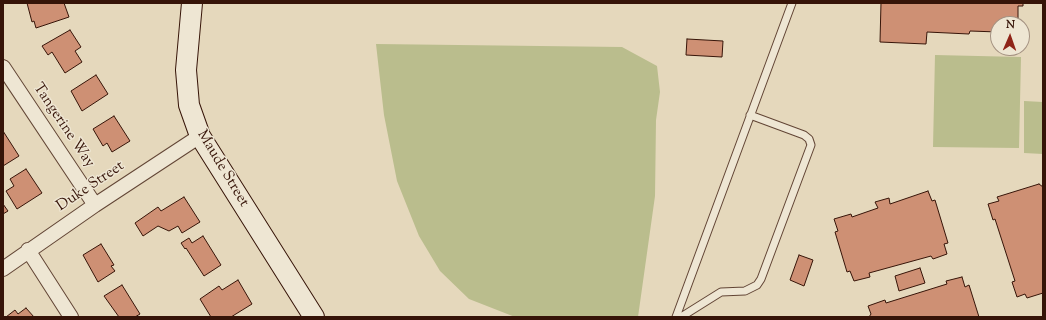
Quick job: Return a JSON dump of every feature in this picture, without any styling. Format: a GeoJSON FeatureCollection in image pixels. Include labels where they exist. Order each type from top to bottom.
{"type":"FeatureCollection","features":[{"type":"Feature","properties":{"kind":"street","name":"Maude Street"},"geometry":{"type":"LineString","coordinates":[[192,3],[186,70],[189,104],[200,136],[314,317]]}},
{"type":"Feature","properties":{"kind":"street","name":"Tangerine Way"},"geometry":{"type":"LineString","coordinates":[[3,67],[95,204]]}},
{"type":"Feature","properties":{"kind":"street","name":"Duke Street"},"geometry":{"type":"LineString","coordinates":[[3,269],[95,204],[200,136]]}},
{"type":"Feature","properties":{"kind":"street"},"geometry":{"type":"LineString","coordinates":[[28,250],[71,317]]}},
{"type":"Feature","properties":{"kind":"lane"},"geometry":{"type":"LineString","coordinates":[[676,317],[792,3]]}},
{"type":"Feature","properties":{"kind":"lane"},"geometry":{"type":"LineString","coordinates":[[681,317],[721,292],[745,291],[757,285],[761,279],[810,145],[809,139],[804,135],[750,115]]}},
{"type":"Feature","properties":{"kind":"green space"},"geometry":{"type":"Polygon","coordinates":[[[376,44],[622,47],[657,66],[660,92],[656,120],[655,196],[638,317],[515,317],[469,299],[440,271],[419,236],[397,181],[384,115],[376,44]]]}},
{"type":"Feature","properties":{"kind":"green space"},"geometry":{"type":"Polygon","coordinates":[[[935,55],[1021,57],[1019,148],[933,147],[935,55]]]}},
{"type":"Feature","properties":{"kind":"green space"},"geometry":{"type":"Polygon","coordinates":[[[1024,101],[1043,102],[1043,154],[1024,153],[1024,101]]]}},
{"type":"Feature","properties":{"kind":"building"},"geometry":{"type":"Polygon","coordinates":[[[27,3],[64,3],[69,17],[36,28],[34,21],[32,22],[27,3]]]}},
{"type":"Feature","properties":{"kind":"building"},"geometry":{"type":"Polygon","coordinates":[[[881,3],[1023,3],[1023,6],[1018,6],[1018,16],[990,16],[990,32],[970,31],[969,34],[927,32],[926,44],[880,42],[881,3]]]}},
{"type":"Feature","properties":{"kind":"building"},"geometry":{"type":"Polygon","coordinates":[[[70,30],[81,47],[75,51],[82,62],[65,73],[52,52],[48,55],[42,46],[70,30]]]}},
{"type":"Feature","properties":{"kind":"building"},"geometry":{"type":"Polygon","coordinates":[[[687,39],[723,41],[722,57],[686,55],[687,39]]]}},
{"type":"Feature","properties":{"kind":"building"},"geometry":{"type":"Polygon","coordinates":[[[96,75],[108,94],[82,111],[71,91],[96,75]]]}},
{"type":"Feature","properties":{"kind":"building"},"geometry":{"type":"Polygon","coordinates":[[[114,116],[130,141],[112,152],[107,143],[103,146],[93,129],[114,116]]]}},
{"type":"Feature","properties":{"kind":"building"},"geometry":{"type":"Polygon","coordinates":[[[3,131],[19,156],[3,166],[3,131]]]}},
{"type":"Feature","properties":{"kind":"building"},"geometry":{"type":"Polygon","coordinates":[[[26,169],[42,193],[17,209],[6,191],[14,186],[10,179],[26,169]]]}},
{"type":"Feature","properties":{"kind":"building"},"geometry":{"type":"Polygon","coordinates":[[[1039,184],[1043,187],[1043,293],[1027,298],[1025,294],[1017,297],[1012,282],[1015,281],[995,219],[993,220],[988,204],[999,201],[997,197],[1039,184]]]}},
{"type":"Feature","properties":{"kind":"building"},"geometry":{"type":"Polygon","coordinates":[[[928,191],[932,201],[935,200],[948,243],[944,244],[947,254],[933,259],[931,256],[869,273],[870,277],[854,281],[850,271],[847,272],[835,232],[838,231],[834,219],[851,214],[852,217],[878,208],[875,202],[889,198],[890,204],[928,191]]]}},
{"type":"Feature","properties":{"kind":"building"},"geometry":{"type":"Polygon","coordinates":[[[184,197],[200,222],[182,233],[178,226],[169,231],[158,226],[143,236],[135,223],[158,207],[161,211],[184,197]]]}},
{"type":"Feature","properties":{"kind":"building"},"geometry":{"type":"Polygon","coordinates":[[[3,204],[8,211],[3,214],[3,204]]]}},
{"type":"Feature","properties":{"kind":"building"},"geometry":{"type":"Polygon","coordinates":[[[203,236],[221,265],[204,276],[186,248],[185,249],[181,243],[189,238],[192,243],[203,236]]]}},
{"type":"Feature","properties":{"kind":"building"},"geometry":{"type":"Polygon","coordinates":[[[101,244],[114,265],[111,266],[115,271],[98,282],[83,255],[101,244]]]}},
{"type":"Feature","properties":{"kind":"building"},"geometry":{"type":"Polygon","coordinates":[[[799,255],[813,260],[804,286],[790,280],[799,255]]]}},
{"type":"Feature","properties":{"kind":"building"},"geometry":{"type":"Polygon","coordinates":[[[920,268],[925,283],[899,291],[895,276],[920,268]]]}},
{"type":"Feature","properties":{"kind":"building"},"geometry":{"type":"Polygon","coordinates":[[[962,277],[965,287],[969,285],[979,317],[869,317],[871,314],[868,306],[885,300],[886,303],[947,284],[946,281],[962,277]]]}},
{"type":"Feature","properties":{"kind":"building"},"geometry":{"type":"Polygon","coordinates":[[[238,280],[252,304],[231,317],[211,317],[200,299],[219,286],[222,290],[238,280]]]}},
{"type":"Feature","properties":{"kind":"building"},"geometry":{"type":"Polygon","coordinates":[[[122,285],[140,314],[135,317],[119,317],[104,296],[122,285]]]}},
{"type":"Feature","properties":{"kind":"building"},"geometry":{"type":"Polygon","coordinates":[[[26,308],[34,317],[6,317],[15,310],[18,314],[26,308]]]}}]}
